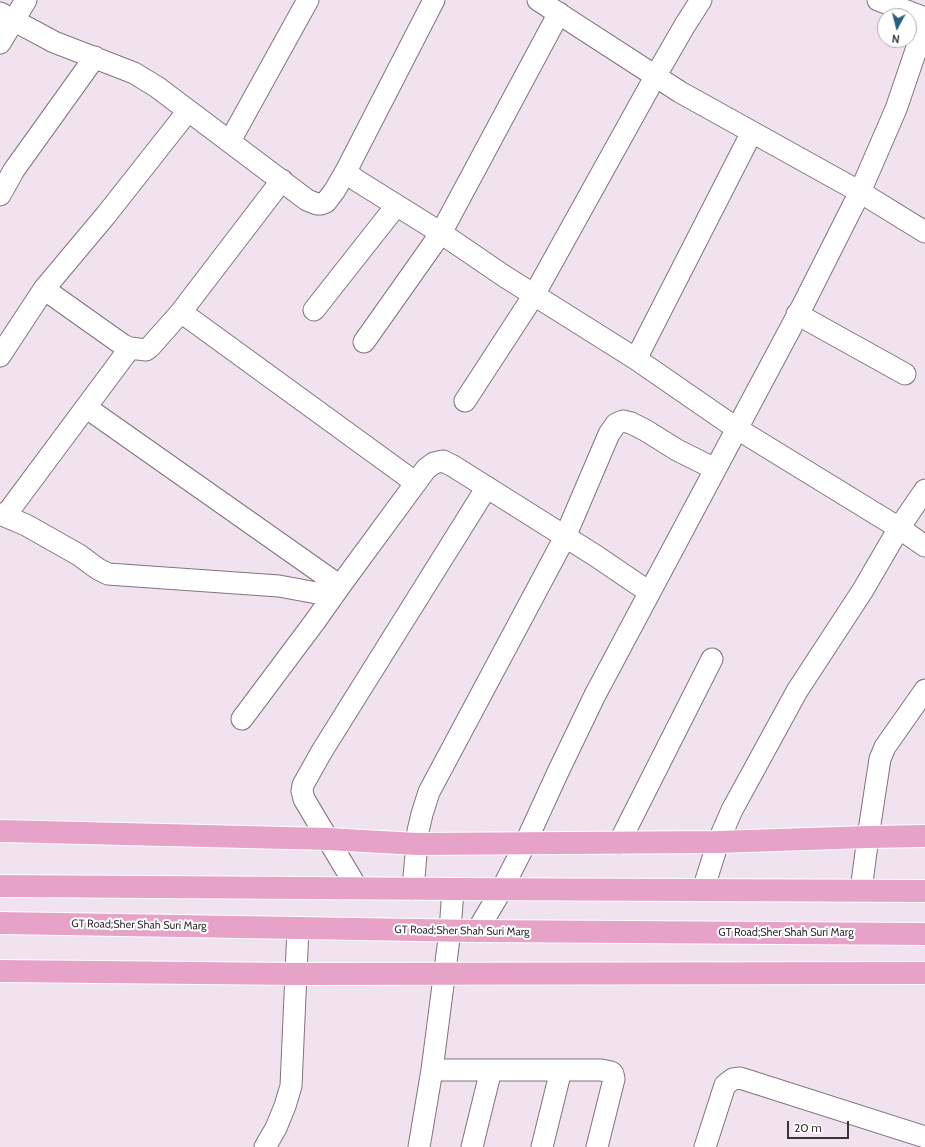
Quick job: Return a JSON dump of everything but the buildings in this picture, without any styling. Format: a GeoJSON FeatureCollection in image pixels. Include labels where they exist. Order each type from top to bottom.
{"type":"FeatureCollection","features":[{"type":"Feature","properties":{"kind":"main road"},"geometry":{"type":"LineString","coordinates":[[0,831],[328,839],[417,844],[718,842],[868,836],[925,836]]}},
{"type":"Feature","properties":{"kind":"main road"},"geometry":{"type":"LineString","coordinates":[[0,886],[413,889],[925,890]]}},
{"type":"Feature","properties":{"kind":"main road","name":"GT Road;Sher Shah Suri Marg"},"geometry":{"type":"LineString","coordinates":[[0,923],[477,932],[925,934]]}},
{"type":"Feature","properties":{"kind":"main road"},"geometry":{"type":"LineString","coordinates":[[0,971],[295,974],[925,973]]}},
{"type":"Feature","properties":{"kind":"street"},"geometry":{"type":"LineString","coordinates":[[0,42],[7,17],[26,0]]}},
{"type":"Feature","properties":{"kind":"street"},"geometry":{"type":"LineString","coordinates":[[230,141],[308,0]]}},
{"type":"Feature","properties":{"kind":"street"},"geometry":{"type":"LineString","coordinates":[[7,17],[54,42],[134,73],[157,87],[307,200],[321,204],[326,202],[346,171],[434,0]]}},
{"type":"Feature","properties":{"kind":"street"},"geometry":{"type":"LineString","coordinates":[[538,0],[655,77],[860,192],[925,232]]}},
{"type":"Feature","properties":{"kind":"street"},"geometry":{"type":"LineString","coordinates":[[465,401],[534,295],[655,77],[701,0]]}},
{"type":"Feature","properties":{"kind":"street"},"geometry":{"type":"LineString","coordinates":[[878,0],[925,18]]}},
{"type":"Feature","properties":{"kind":"street"},"geometry":{"type":"LineString","coordinates":[[364,342],[441,233],[558,13]]}},
{"type":"Feature","properties":{"kind":"street"},"geometry":{"type":"LineString","coordinates":[[477,932],[502,889],[525,844],[585,716],[649,592],[860,192],[896,109],[925,24]]}},
{"type":"Feature","properties":{"kind":"street"},"geometry":{"type":"LineString","coordinates":[[0,195],[14,170],[95,57]]}},
{"type":"Feature","properties":{"kind":"street"},"geometry":{"type":"LineString","coordinates":[[0,356],[44,289],[106,215],[188,110]]}},
{"type":"Feature","properties":{"kind":"street"},"geometry":{"type":"LineString","coordinates":[[636,359],[752,132]]}},
{"type":"Feature","properties":{"kind":"street"},"geometry":{"type":"LineString","coordinates":[[346,171],[356,180],[396,206],[441,233],[534,295],[636,359],[736,428],[899,528],[925,546]]}},
{"type":"Feature","properties":{"kind":"street"},"geometry":{"type":"LineString","coordinates":[[44,289],[123,344],[130,348],[146,350],[181,312],[282,180]]}},
{"type":"Feature","properties":{"kind":"street"},"geometry":{"type":"LineString","coordinates":[[314,310],[396,206]]}},
{"type":"Feature","properties":{"kind":"street"},"geometry":{"type":"LineString","coordinates":[[181,312],[416,483]]}},
{"type":"Feature","properties":{"kind":"street"},"geometry":{"type":"LineString","coordinates":[[797,314],[905,374]]}},
{"type":"Feature","properties":{"kind":"street"},"geometry":{"type":"LineString","coordinates":[[130,348],[87,408],[2,515],[26,524],[108,574],[336,591]]}},
{"type":"Feature","properties":{"kind":"street"},"geometry":{"type":"LineString","coordinates":[[87,408],[336,591]]}},
{"type":"Feature","properties":{"kind":"street"},"geometry":{"type":"LineString","coordinates":[[413,889],[418,831],[429,792],[565,536],[609,434],[616,424],[623,421],[646,430],[677,450],[715,469]]}},
{"type":"Feature","properties":{"kind":"street"},"geometry":{"type":"LineString","coordinates":[[242,719],[426,469],[434,463],[443,461],[487,487],[596,556],[649,592]]}},
{"type":"Feature","properties":{"kind":"street"},"geometry":{"type":"LineString","coordinates":[[357,888],[304,799],[302,791],[303,784],[322,751],[487,487]]}},
{"type":"Feature","properties":{"kind":"street"},"geometry":{"type":"LineString","coordinates":[[703,890],[718,842],[732,810],[797,690],[863,590],[899,528],[925,490]]}},
{"type":"Feature","properties":{"kind":"street"},"geometry":{"type":"LineString","coordinates":[[619,843],[712,658]]}},
{"type":"Feature","properties":{"kind":"street"},"geometry":{"type":"LineString","coordinates":[[861,890],[880,759],[885,747],[925,690]]}},
{"type":"Feature","properties":{"kind":"street"},"geometry":{"type":"LineString","coordinates":[[419,1147],[432,1070],[445,973],[453,889]]}},
{"type":"Feature","properties":{"kind":"street"},"geometry":{"type":"LineString","coordinates":[[265,1147],[276,1128],[291,1086],[298,928]]}},
{"type":"Feature","properties":{"kind":"street"},"geometry":{"type":"LineString","coordinates":[[432,1070],[607,1070],[613,1074],[614,1079],[597,1147]]}},
{"type":"Feature","properties":{"kind":"street"},"geometry":{"type":"LineString","coordinates":[[472,1147],[491,1070]]}},
{"type":"Feature","properties":{"kind":"street"},"geometry":{"type":"LineString","coordinates":[[542,1147],[561,1070]]}},
{"type":"Feature","properties":{"kind":"street"},"geometry":{"type":"LineString","coordinates":[[704,1147],[725,1085],[733,1079],[740,1078],[925,1136]]}}]}
